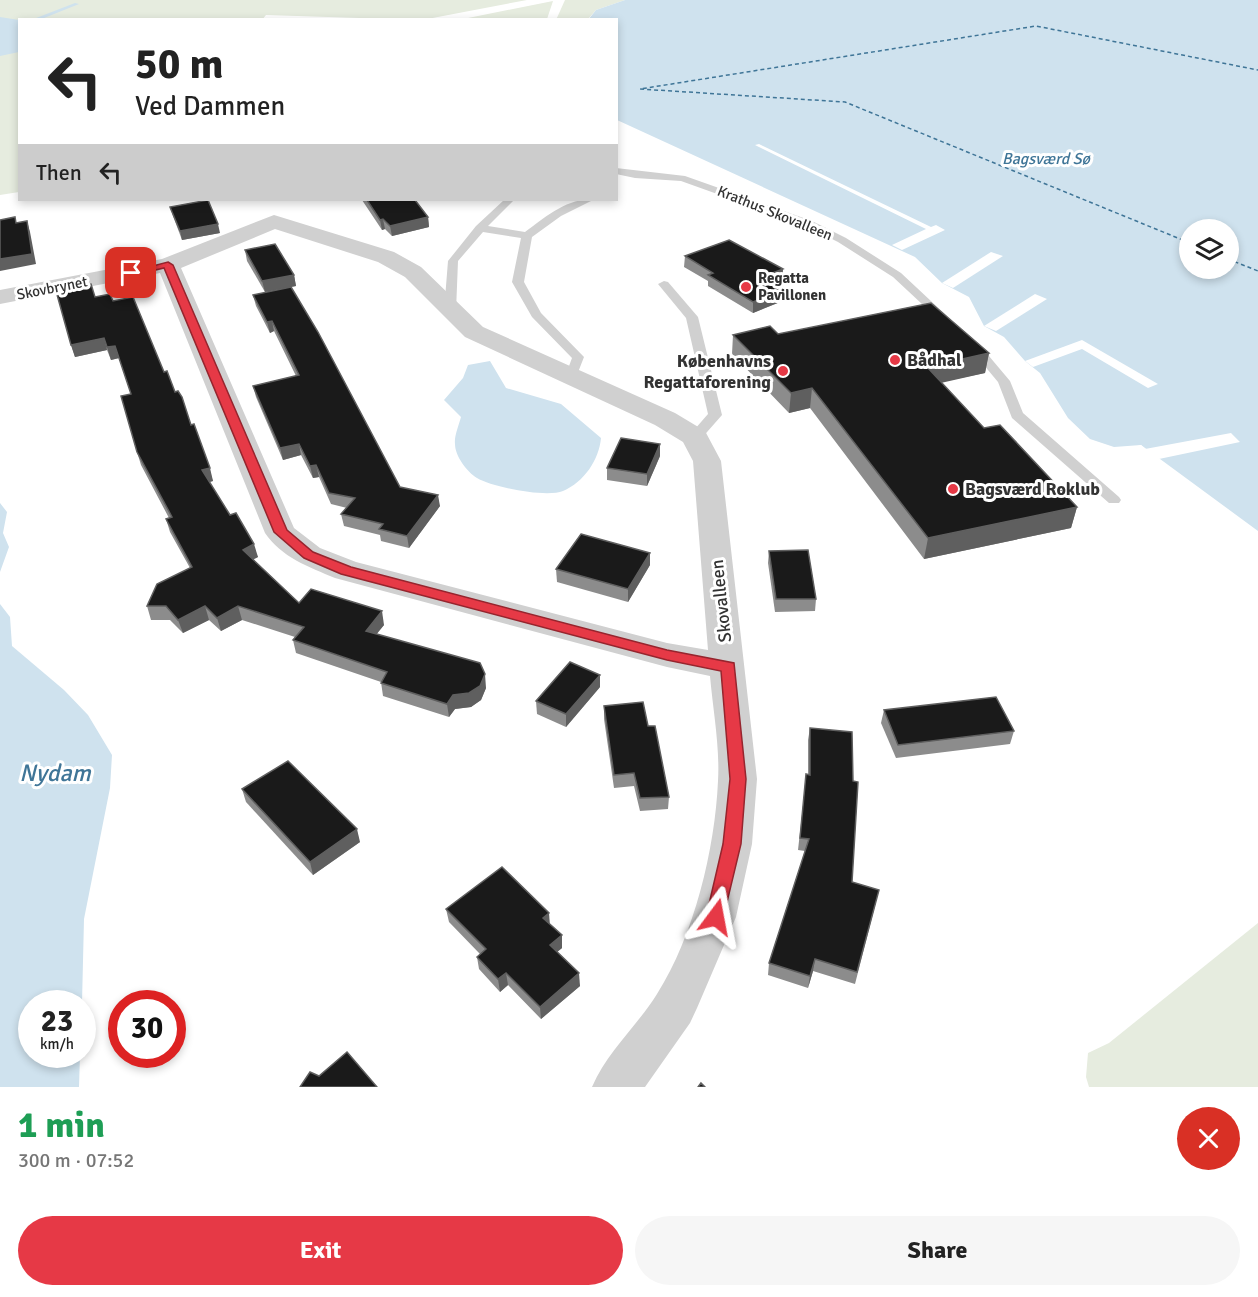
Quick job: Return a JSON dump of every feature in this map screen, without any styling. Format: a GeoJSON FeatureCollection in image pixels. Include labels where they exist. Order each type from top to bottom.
{"type":"FeatureCollection","features":[{"type":"Feature","properties":{"kind":"street","name":"Skovbrynet"},"geometry":{"type":"LineString","coordinates":[[0,297],[168,265],[274,222],[386,257],[413,272],[450,310]]}},
{"type":"Feature","properties":{"kind":"street"},"geometry":{"type":"LineString","coordinates":[[168,265],[281,532],[309,555],[346,570],[420,590],[667,655],[728,667]]}},
{"type":"Feature","properties":{"kind":"street"},"geometry":{"type":"LineString","coordinates":[[450,310],[474,332],[665,419],[695,437]]}},
{"type":"Feature","properties":{"kind":"street","name":"Skovalleen"},"geometry":{"type":"LineString","coordinates":[[616,1087],[674,1008],[716,917],[732,844],[738,779],[728,667],[707,460],[695,437]]}},
{"type":"Feature","properties":{"kind":"lane","name":"Krathus Skovalleen"},"geometry":{"type":"LineString","coordinates":[[622,172],[682,178],[808,223],[842,240],[897,275],[951,325]]}},
{"type":"Feature","properties":{"kind":"lane"},"geometry":{"type":"LineString","coordinates":[[450,310],[453,261],[480,228],[508,201]]}},
{"type":"Feature","properties":{"kind":"lane"},"geometry":{"type":"LineString","coordinates":[[571,377],[578,357],[536,315],[518,282],[527,236],[557,214],[586,201]]}},
{"type":"Feature","properties":{"kind":"lane"},"geometry":{"type":"LineString","coordinates":[[480,228],[527,236]]}},
{"type":"Feature","properties":{"kind":"lane"},"geometry":{"type":"LineString","coordinates":[[664,284],[692,317],[715,415],[695,437]]}},
{"type":"Feature","properties":{"kind":"lane"},"geometry":{"type":"LineString","coordinates":[[966,339],[997,371],[1017,415],[1114,500]]}},
{"type":"Feature","properties":{"kind":"shaded area"},"geometry":{"type":"Polygon","coordinates":[[[0,0],[527,0],[432,18],[266,15],[264,18],[18,18],[18,192],[0,195],[0,0]]]}},
{"type":"Feature","properties":{"kind":"shaded area"},"geometry":{"type":"Polygon","coordinates":[[[565,0],[625,0],[596,10],[589,18],[557,18],[565,0]]]}},
{"type":"Feature","properties":{"kind":"shaded area"},"geometry":{"type":"Polygon","coordinates":[[[553,1],[547,18],[468,18],[553,1]]]}},
{"type":"Feature","properties":{"kind":"shaded area"},"geometry":{"type":"Polygon","coordinates":[[[1258,923],[1258,1087],[1089,1087],[1086,1077],[1088,1053],[1109,1043],[1258,923]]]}},
{"type":"Feature","properties":{"kind":"water","name":"Bagsværd Sø"},"geometry":{"type":"Polygon","coordinates":[[[625,0],[1258,0],[1258,531],[1141,445],[1114,447],[1090,439],[1068,418],[1040,373],[1025,361],[1004,337],[984,326],[969,297],[942,283],[915,257],[618,120],[618,18],[590,18],[596,10],[625,0]]]}},
{"type":"Feature","properties":{"kind":"water"},"geometry":{"type":"Polygon","coordinates":[[[0,17],[18,20],[18,52],[0,56],[0,17]]]}},
{"type":"Feature","properties":{"kind":"water"},"geometry":{"type":"Polygon","coordinates":[[[490,361],[506,388],[561,404],[601,438],[594,462],[584,476],[571,487],[555,493],[506,488],[477,478],[462,463],[457,454],[455,441],[461,417],[444,400],[463,378],[468,365],[490,361]]]}},
{"type":"Feature","properties":{"kind":"water"},"geometry":{"type":"Polygon","coordinates":[[[0,503],[7,512],[3,533],[9,547],[0,572],[0,503]]]}},
{"type":"Feature","properties":{"kind":"water","name":"Nydam"},"geometry":{"type":"Polygon","coordinates":[[[0,604],[10,617],[12,646],[64,690],[88,715],[112,755],[110,788],[84,919],[82,990],[18,990],[18,1068],[80,1068],[79,1087],[0,1087],[0,604]]]}},
{"type":"Feature","properties":{"kind":"pier"},"geometry":{"type":"Polygon","coordinates":[[[759,144],[931,227],[936,225],[945,230],[902,250],[892,245],[926,229],[755,145],[759,144]]]}},
{"type":"Feature","properties":{"kind":"pier"},"geometry":{"type":"Polygon","coordinates":[[[991,252],[1003,256],[953,288],[942,283],[991,252]]]}},
{"type":"Feature","properties":{"kind":"pier"},"geometry":{"type":"Polygon","coordinates":[[[1035,294],[1047,299],[996,331],[984,326],[1035,294]]]}},
{"type":"Feature","properties":{"kind":"pier"},"geometry":{"type":"Polygon","coordinates":[[[1082,340],[1158,384],[1148,388],[1082,349],[1033,367],[1025,361],[1082,340]]]}},
{"type":"Feature","properties":{"kind":"pier"},"geometry":{"type":"Polygon","coordinates":[[[1231,433],[1240,442],[1159,459],[1168,467],[1165,468],[1140,448],[1126,449],[1141,445],[1145,449],[1231,433]]]}},
{"type":"Feature","properties":{"kind":"building"},"geometry":{"type":"Polygon","coordinates":[[[208,201],[218,224],[180,231],[170,207],[208,201]]]}},
{"type":"Feature","properties":{"kind":"building"},"geometry":{"type":"Polygon","coordinates":[[[368,201],[416,201],[428,217],[390,226],[383,219],[380,220],[368,201]]]}},
{"type":"Feature","properties":{"kind":"building"},"geometry":{"type":"Polygon","coordinates":[[[15,217],[16,223],[27,221],[32,254],[0,259],[0,220],[15,217]]]}},
{"type":"Feature","properties":{"kind":"building"},"geometry":{"type":"Polygon","coordinates":[[[729,240],[783,269],[765,276],[786,289],[753,302],[708,275],[713,273],[685,256],[729,240]]]}},
{"type":"Feature","properties":{"kind":"building"},"geometry":{"type":"Polygon","coordinates":[[[275,244],[294,275],[262,281],[245,250],[275,244]]]}},
{"type":"Feature","properties":{"kind":"building"},"geometry":{"type":"Polygon","coordinates":[[[91,284],[95,297],[110,294],[113,301],[133,297],[164,372],[167,371],[175,392],[178,391],[182,397],[191,425],[194,424],[210,468],[202,470],[230,515],[236,513],[254,544],[243,550],[299,603],[311,589],[382,611],[366,631],[480,663],[485,674],[480,686],[469,693],[453,695],[447,704],[381,683],[387,672],[293,640],[304,627],[238,606],[217,618],[205,606],[178,620],[166,606],[147,606],[157,584],[192,567],[166,519],[172,517],[137,452],[121,396],[131,394],[115,346],[107,347],[104,338],[71,345],[56,291],[91,284]]]}},
{"type":"Feature","properties":{"kind":"building"},"geometry":{"type":"Polygon","coordinates":[[[291,287],[318,332],[400,487],[438,495],[407,536],[379,529],[383,524],[341,514],[355,498],[329,493],[316,465],[310,466],[299,444],[280,448],[253,386],[299,375],[272,321],[267,322],[253,295],[291,287]]]}},
{"type":"Feature","properties":{"kind":"building"},"geometry":{"type":"Polygon","coordinates":[[[931,303],[989,353],[927,367],[984,428],[1000,425],[1077,507],[928,538],[812,388],[791,393],[733,335],[770,326],[778,334],[931,303]]]}},
{"type":"Feature","properties":{"kind":"building"},"geometry":{"type":"Polygon","coordinates":[[[621,438],[660,444],[647,474],[607,468],[621,438]]]}},
{"type":"Feature","properties":{"kind":"building"},"geometry":{"type":"Polygon","coordinates":[[[581,534],[650,553],[628,589],[556,569],[581,534]]]}},
{"type":"Feature","properties":{"kind":"building"},"geometry":{"type":"Polygon","coordinates":[[[808,550],[816,599],[776,599],[769,551],[808,550]]]}},
{"type":"Feature","properties":{"kind":"building"},"geometry":{"type":"Polygon","coordinates":[[[570,662],[600,675],[566,714],[536,701],[570,662]]]}},
{"type":"Feature","properties":{"kind":"building"},"geometry":{"type":"Polygon","coordinates":[[[996,697],[1014,731],[898,745],[884,710],[996,697]]]}},
{"type":"Feature","properties":{"kind":"building"},"geometry":{"type":"Polygon","coordinates":[[[643,702],[648,726],[655,726],[669,797],[640,798],[634,773],[614,775],[604,706],[643,702]]]}},
{"type":"Feature","properties":{"kind":"building"},"geometry":{"type":"Polygon","coordinates":[[[810,728],[852,732],[853,781],[858,782],[852,882],[879,890],[857,972],[815,959],[810,976],[769,963],[809,839],[800,838],[806,774],[810,775],[810,728]]]}},
{"type":"Feature","properties":{"kind":"building"},"geometry":{"type":"Polygon","coordinates":[[[288,761],[357,829],[310,862],[242,789],[288,761]]]}},
{"type":"Feature","properties":{"kind":"building"},"geometry":{"type":"Polygon","coordinates":[[[502,867],[549,913],[543,918],[562,935],[550,945],[579,973],[540,1007],[506,973],[498,979],[477,957],[486,949],[446,909],[502,867]]]}},
{"type":"Feature","properties":{"kind":"building"},"geometry":{"type":"Polygon","coordinates":[[[347,1052],[377,1087],[300,1087],[310,1072],[319,1076],[347,1052]]]}},
{"type":"Feature","properties":{"kind":"waterway"},"geometry":{"type":"LineString","coordinates":[[38,18],[77,4]]}},
{"type":"Feature","properties":{"kind":"ferry route"},"geometry":{"type":"LineString","coordinates":[[1179,239],[845,102],[640,89],[1036,26],[1258,70]]}},
{"type":"Feature","properties":{"kind":"ferry route"},"geometry":{"type":"LineString","coordinates":[[1239,263],[1258,271]]}},
{"type":"Feature","properties":{"kind":"place","name":"Regatta Pavillonen"},"geometry":{"type":"Point","coordinates":[746,287]}},
{"type":"Feature","properties":{"kind":"place","name":"Bådhal"},"geometry":{"type":"Point","coordinates":[895,360]}},
{"type":"Feature","properties":{"kind":"place","name":"Københavns Regattaforening"},"geometry":{"type":"Point","coordinates":[783,371]}},
{"type":"Feature","properties":{"kind":"place","name":"Bagsværd Roklub"},"geometry":{"type":"Point","coordinates":[953,489]}},
{"type":"Feature","properties":{"kind":"route"},"geometry":{"type":"LineString","coordinates":[[131,273],[168,265],[281,532],[309,555],[346,570],[402,585],[667,655],[728,667],[738,779],[732,844],[716,917]]}}]}
